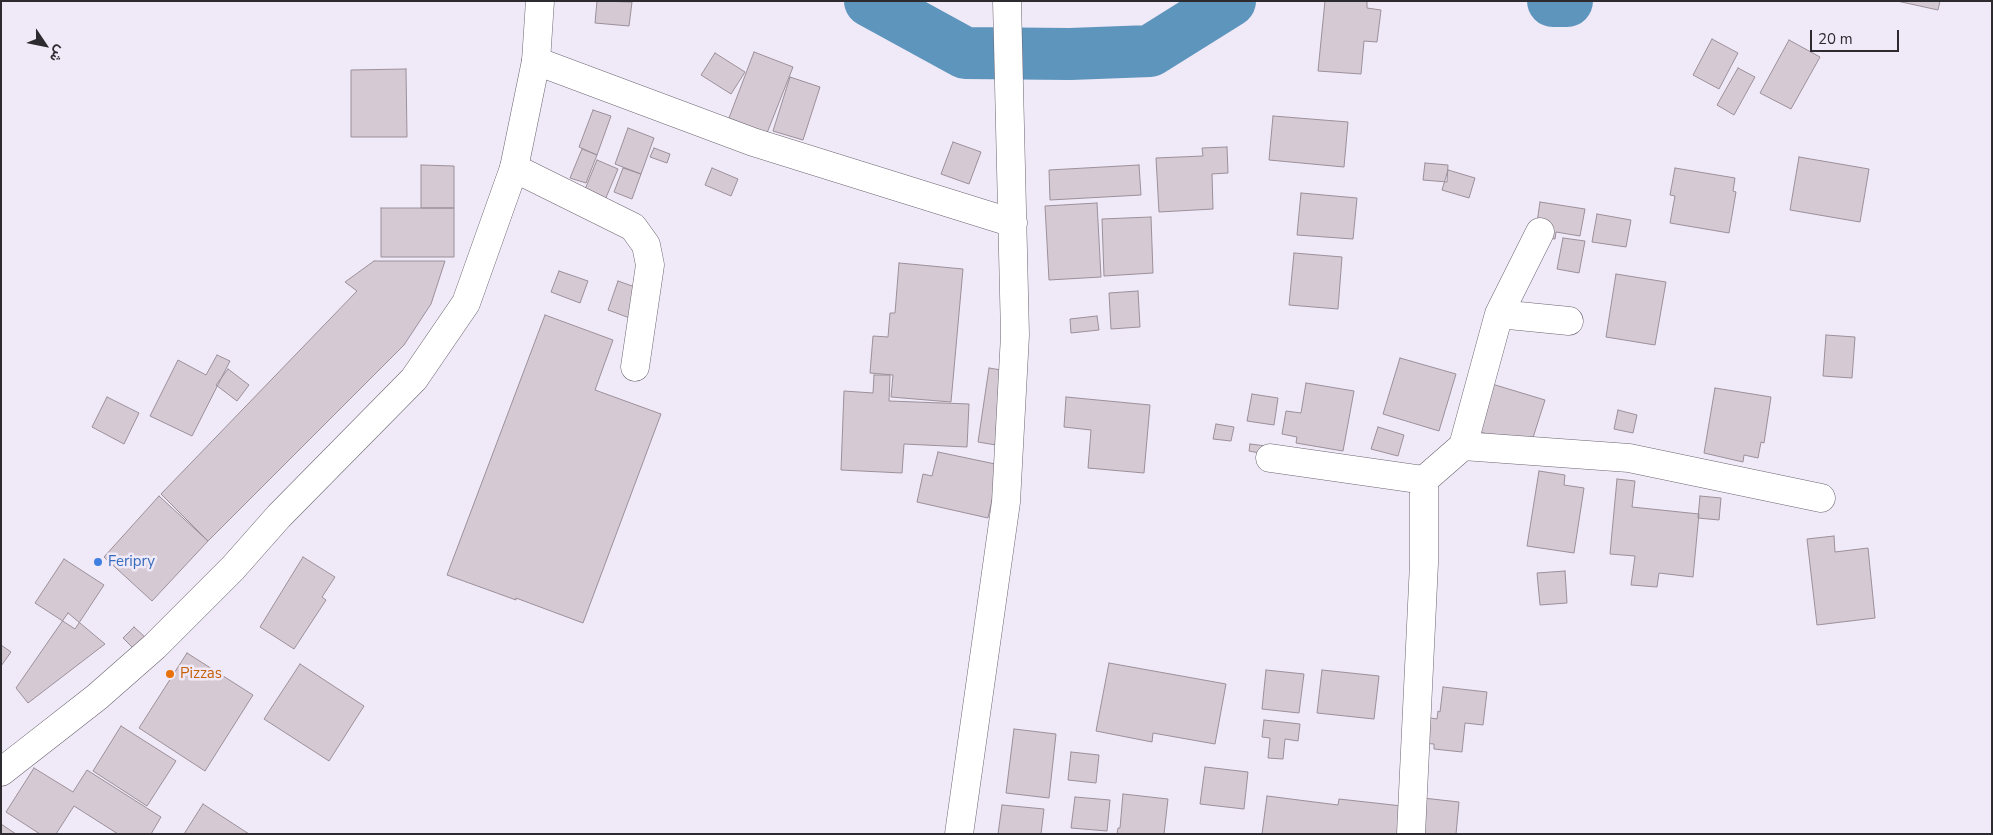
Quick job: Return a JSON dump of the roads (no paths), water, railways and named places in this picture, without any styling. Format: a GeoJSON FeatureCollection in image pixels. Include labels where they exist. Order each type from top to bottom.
{"type":"FeatureCollection","features":[{"type":"Feature","properties":{"kind":"street"},"geometry":{"type":"LineString","coordinates":[[1,772],[97,697],[155,646],[233,568],[278,516],[414,379],[466,303],[514,168],[536,61],[540,1]]}},
{"type":"Feature","properties":{"kind":"street"},"geometry":{"type":"LineString","coordinates":[[959,834],[1006,502],[1015,335],[1007,1]]}},
{"type":"Feature","properties":{"kind":"street"},"geometry":{"type":"LineString","coordinates":[[536,61],[753,142],[1013,223]]}},
{"type":"Feature","properties":{"kind":"street"},"geometry":{"type":"LineString","coordinates":[[514,168],[633,226],[646,245],[650,265],[635,367]]}},
{"type":"Feature","properties":{"kind":"street"},"geometry":{"type":"LineString","coordinates":[[1410,834],[1424,563],[1424,480],[1463,446],[1499,314],[1540,232]]}},
{"type":"Feature","properties":{"kind":"street"},"geometry":{"type":"LineString","coordinates":[[1499,314],[1569,321]]}},
{"type":"Feature","properties":{"kind":"street"},"geometry":{"type":"LineString","coordinates":[[1463,446],[1629,458],[1821,498]]}},
{"type":"Feature","properties":{"kind":"street"},"geometry":{"type":"LineString","coordinates":[[1270,458],[1424,480]]}},
{"type":"Feature","properties":{"kind":"waterway"},"geometry":{"type":"LineString","coordinates":[[870,1],[965,53],[1070,54],[1150,51],[1230,1]]}},
{"type":"Feature","properties":{"kind":"waterway"},"geometry":{"type":"LineString","coordinates":[[1553,1],[1567,1]]}},
{"type":"Feature","properties":{"kind":"place","name":"Feripry"},"geometry":{"type":"Point","coordinates":[98,562]}},
{"type":"Feature","properties":{"kind":"place","name":"Pizzas"},"geometry":{"type":"Point","coordinates":[170,674]}}]}
